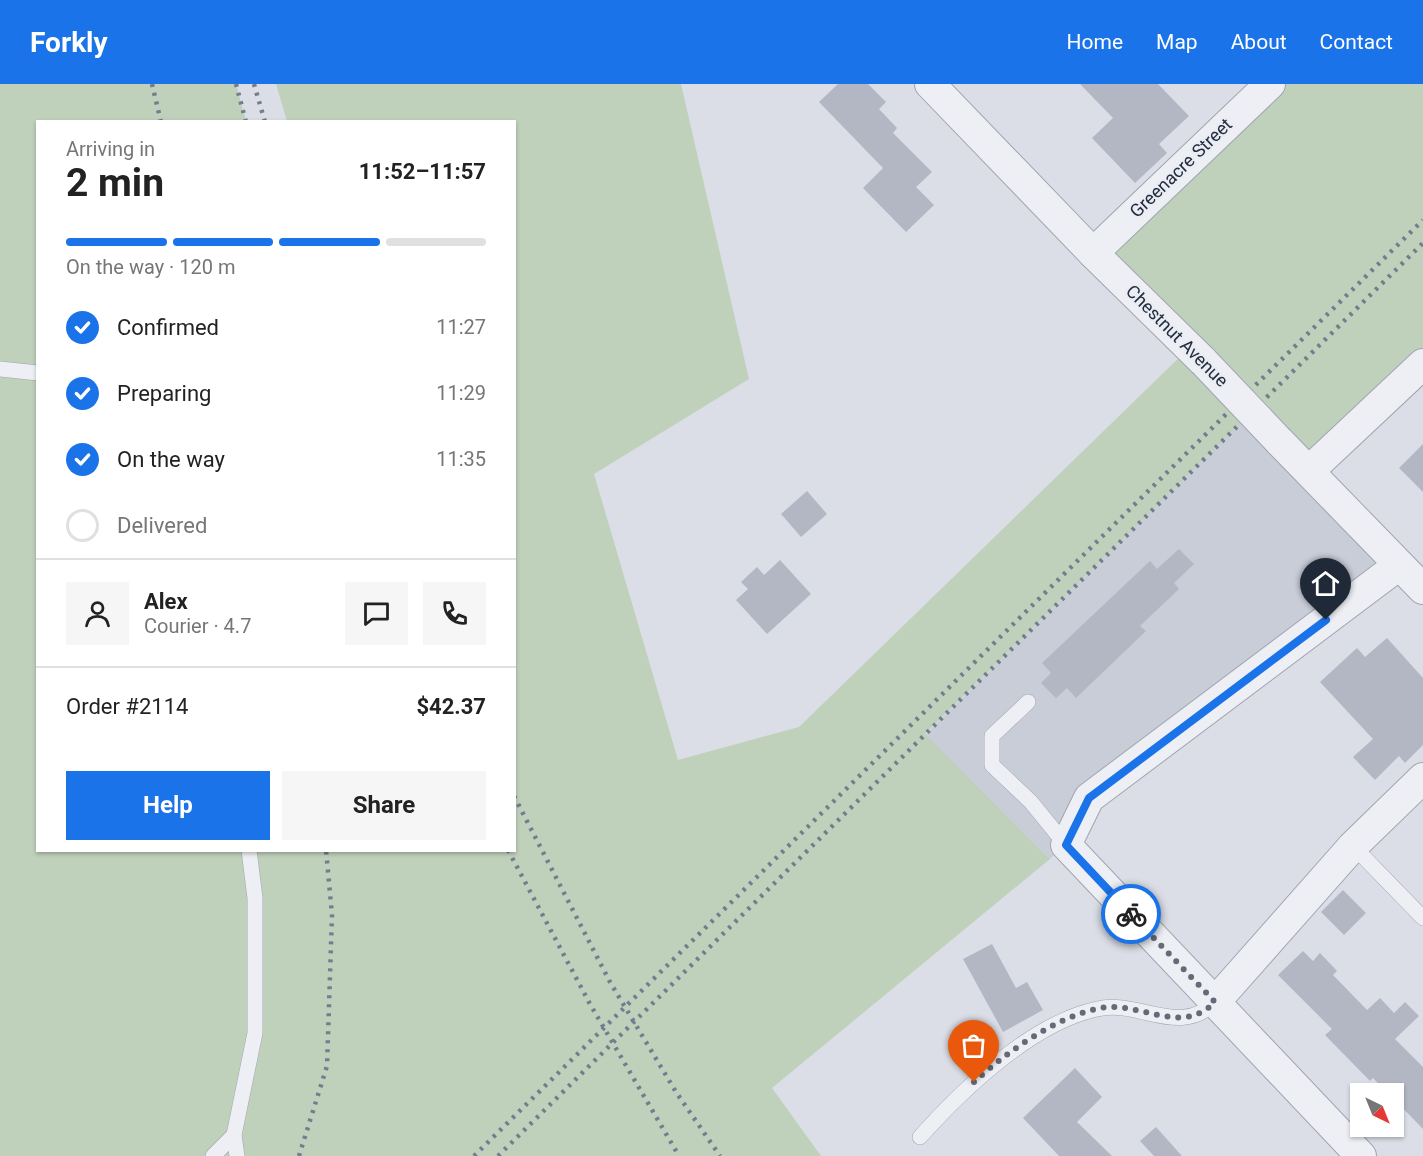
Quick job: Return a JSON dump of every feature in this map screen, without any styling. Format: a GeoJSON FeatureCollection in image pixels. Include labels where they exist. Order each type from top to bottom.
{"type":"FeatureCollection","features":[{"type":"Feature","properties":{"kind":"street","name":"Chestnut Avenue"},"geometry":{"type":"LineString","coordinates":[[930,84],[1093,253],[1204,362],[1423,590]]}},
{"type":"Feature","properties":{"kind":"street","name":"Greenacre Street"},"geometry":{"type":"LineString","coordinates":[[1093,253],[1270,84]]}},
{"type":"Feature","properties":{"kind":"street"},"geometry":{"type":"LineString","coordinates":[[1309,471],[1423,364]]}},
{"type":"Feature","properties":{"kind":"street"},"geometry":{"type":"LineString","coordinates":[[1362,1156],[1066,845],[1089,798],[1399,565]]}},
{"type":"Feature","properties":{"kind":"street"},"geometry":{"type":"LineString","coordinates":[[1215,1002],[1353,846],[1423,778]]}},
{"type":"Feature","properties":{"kind":"lane"},"geometry":{"type":"LineString","coordinates":[[0,369],[36,373]]}},
{"type":"Feature","properties":{"kind":"lane"},"geometry":{"type":"LineString","coordinates":[[1028,702],[992,736],[992,765],[1031,802],[1066,845]]}},
{"type":"Feature","properties":{"kind":"lane"},"geometry":{"type":"LineString","coordinates":[[1353,846],[1423,918]]}},
{"type":"Feature","properties":{"kind":"lane"},"geometry":{"type":"LineString","coordinates":[[237,1156],[234,1135],[255,1033],[255,898],[249,852]]}},
{"type":"Feature","properties":{"kind":"lane"},"geometry":{"type":"LineString","coordinates":[[920,1137],[944,1109],[988,1069],[1020,1046],[1062,1022],[1098,1008],[1123,1008],[1188,1018],[1204,1012],[1215,1002]]}},
{"type":"Feature","properties":{"kind":"lane"},"geometry":{"type":"LineString","coordinates":[[213,1156],[234,1135]]}},
{"type":"Feature","properties":{"kind":"shaded area"},"geometry":{"type":"Polygon","coordinates":[[[1251,412],[1399,565],[1089,798],[1066,845],[1050,859],[925,735],[1251,412]]]}},
{"type":"Feature","properties":{"kind":"green space"},"geometry":{"type":"Polygon","coordinates":[[[0,84],[236,84],[246,120],[36,120],[36,852],[516,852],[516,120],[287,120],[276,84],[681,84],[749,379],[594,474],[678,760],[799,727],[1189,348],[1093,253],[1270,84],[1423,84],[1423,364],[1309,471],[1251,413],[925,734],[1050,859],[772,1088],[821,1156],[0,1156],[0,84]]]}},
{"type":"Feature","properties":{"kind":"building"},"geometry":{"type":"Polygon","coordinates":[[[838,84],[868,84],[886,102],[879,109],[897,128],[893,133],[932,172],[916,187],[934,205],[906,232],[863,188],[883,168],[819,102],[838,84]]]}},
{"type":"Feature","properties":{"kind":"building"},"geometry":{"type":"Polygon","coordinates":[[[1080,84],[1158,84],[1189,116],[1159,144],[1167,153],[1135,183],[1092,138],[1113,118],[1080,84]]]}},
{"type":"Feature","properties":{"kind":"building"},"geometry":{"type":"Polygon","coordinates":[[[1423,444],[1423,492],[1399,468],[1423,444]]]}},
{"type":"Feature","properties":{"kind":"building"},"geometry":{"type":"Polygon","coordinates":[[[807,491],[827,514],[801,537],[781,514],[807,491]]]}},
{"type":"Feature","properties":{"kind":"building"},"geometry":{"type":"Polygon","coordinates":[[[1179,549],[1194,564],[1174,583],[1179,589],[1140,626],[1146,631],[1076,698],[1067,688],[1056,698],[1041,683],[1051,673],[1042,663],[1150,561],[1157,569],[1179,549]]]}},
{"type":"Feature","properties":{"kind":"building"},"geometry":{"type":"Polygon","coordinates":[[[780,560],[811,594],[767,634],[736,600],[748,589],[741,582],[757,567],[764,575],[780,560]]]}},
{"type":"Feature","properties":{"kind":"building"},"geometry":{"type":"Polygon","coordinates":[[[1387,638],[1423,678],[1423,745],[1405,763],[1399,756],[1375,780],[1353,757],[1373,739],[1320,682],[1357,648],[1365,657],[1387,638]]]}},
{"type":"Feature","properties":{"kind":"building"},"geometry":{"type":"Polygon","coordinates":[[[1343,890],[1366,913],[1344,935],[1321,912],[1343,890]]]}},
{"type":"Feature","properties":{"kind":"building"},"geometry":{"type":"Polygon","coordinates":[[[992,944],[1016,988],[1027,982],[1043,1010],[1003,1032],[963,959],[992,944]]]}},
{"type":"Feature","properties":{"kind":"building"},"geometry":{"type":"Polygon","coordinates":[[[1303,951],[1313,961],[1320,953],[1337,971],[1333,975],[1367,1010],[1380,998],[1394,1013],[1405,1002],[1419,1016],[1395,1039],[1423,1067],[1423,1129],[1404,1109],[1404,1083],[1378,1083],[1373,1078],[1370,1081],[1325,1035],[1332,1029],[1278,975],[1303,951]]]}},
{"type":"Feature","properties":{"kind":"building"},"geometry":{"type":"Polygon","coordinates":[[[1075,1068],[1102,1097],[1077,1122],[1112,1156],[1059,1156],[1023,1118],[1075,1068]]]}},
{"type":"Feature","properties":{"kind":"building"},"geometry":{"type":"Polygon","coordinates":[[[1156,1127],[1182,1156],[1154,1156],[1140,1141],[1156,1127]]]}},
{"type":"Feature","properties":{"kind":"railway"},"geometry":{"type":"LineString","coordinates":[[152,84],[161,120]]}},
{"type":"Feature","properties":{"kind":"railway"},"geometry":{"type":"LineString","coordinates":[[236,84],[245,120]]}},
{"type":"Feature","properties":{"kind":"railway"},"geometry":{"type":"LineString","coordinates":[[254,84],[264,120]]}},
{"type":"Feature","properties":{"kind":"railway"},"geometry":{"type":"LineString","coordinates":[[474,1156],[1423,220]]}},
{"type":"Feature","properties":{"kind":"railway"},"geometry":{"type":"LineString","coordinates":[[498,1156],[1423,243]]}},
{"type":"Feature","properties":{"kind":"railway"},"geometry":{"type":"LineString","coordinates":[[516,800],[610,982],[676,1092],[720,1156]]}},
{"type":"Feature","properties":{"kind":"railway"},"geometry":{"type":"LineString","coordinates":[[299,1156],[327,1066],[332,915],[326,852]]}},
{"type":"Feature","properties":{"kind":"railway"},"geometry":{"type":"LineString","coordinates":[[509,852],[590,1004],[679,1156]]}},
{"type":"Feature","properties":{"kind":"way so far"},"geometry":{"type":"LineString","coordinates":[[974,1082],[1020,1046],[1062,1022],[1098,1008],[1123,1008],[1188,1018],[1204,1012],[1215,1002],[1131,914]]}},
{"type":"Feature","properties":{"kind":"route"},"geometry":{"type":"LineString","coordinates":[[1131,914],[1066,845],[1089,798],[1326,620]]}}]}
